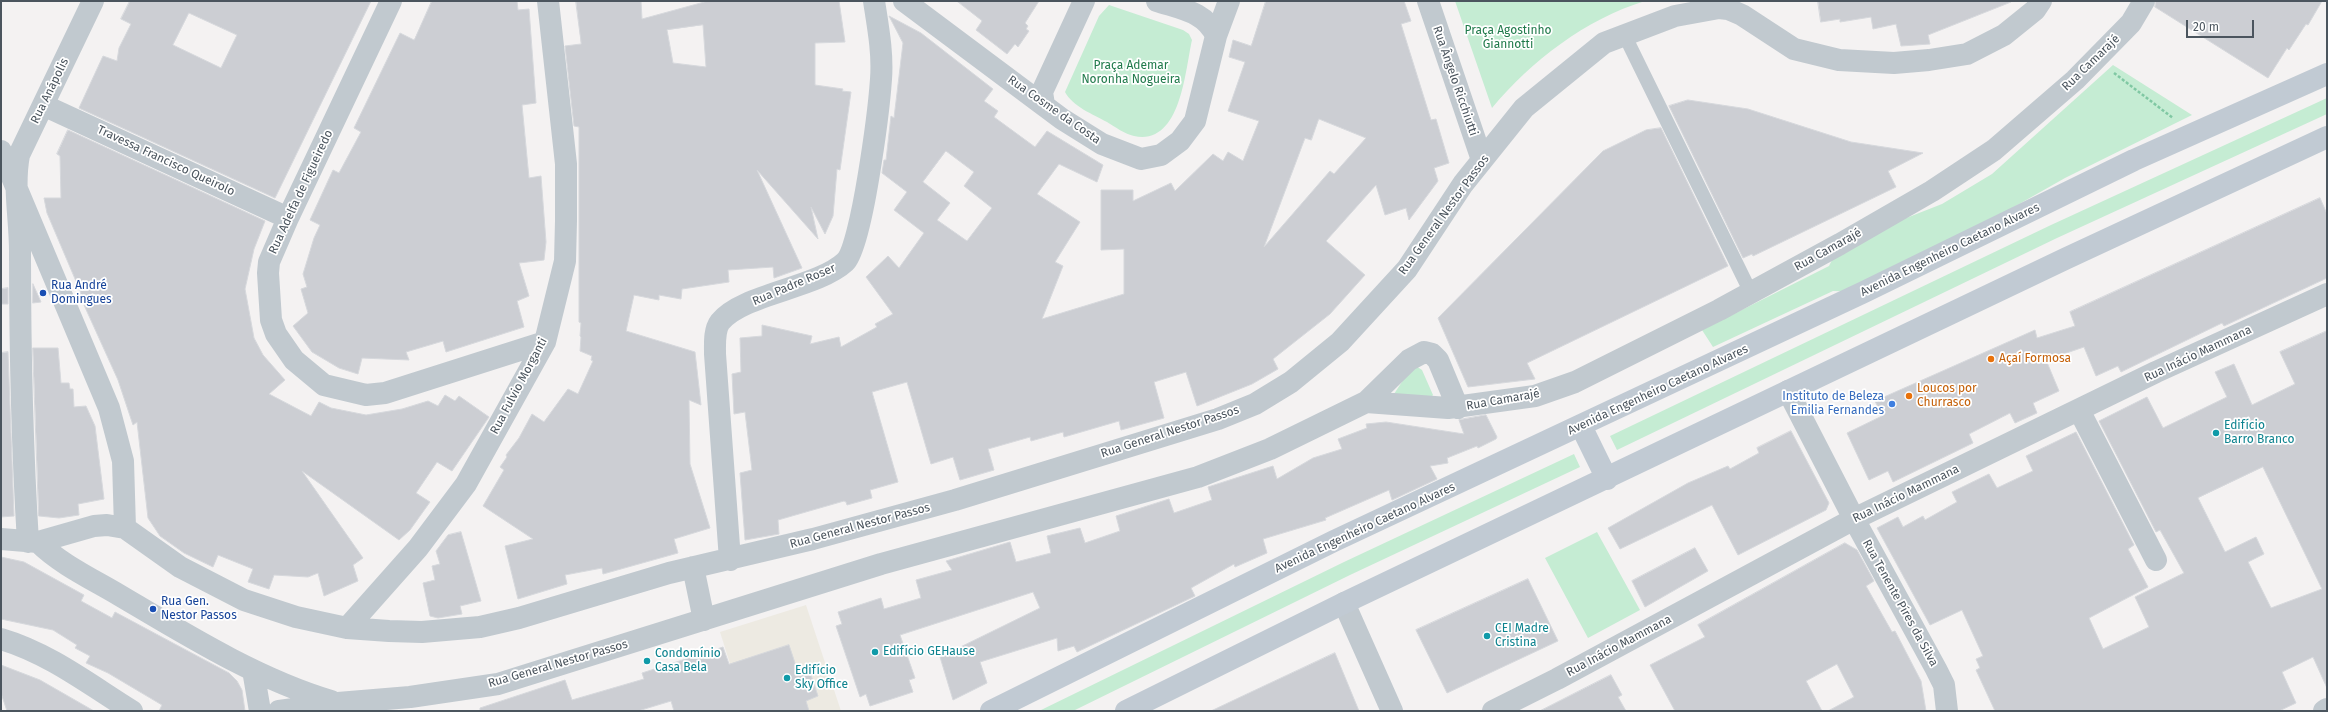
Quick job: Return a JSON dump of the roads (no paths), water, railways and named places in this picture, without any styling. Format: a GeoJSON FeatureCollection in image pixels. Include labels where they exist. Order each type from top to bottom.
{"type":"FeatureCollection","features":[{"type":"Feature","properties":{"kind":"street","name":"Rua Anápolis"},"geometry":{"type":"LineString","coordinates":[[16,183],[19,155],[93,1]]}},
{"type":"Feature","properties":{"kind":"street","name":"Rua Adelfa de Figueiredo"},"geometry":{"type":"LineString","coordinates":[[391,1],[288,218],[270,262],[271,320],[276,334],[294,360],[324,385],[366,395],[385,393],[545,342]]}},
{"type":"Feature","properties":{"kind":"street","name":"Rua Fulvio Morganti"},"geometry":{"type":"LineString","coordinates":[[347,628],[418,548],[466,484],[545,342],[565,262],[566,221],[566,164],[548,1]]}},
{"type":"Feature","properties":{"kind":"street","name":"Rua Padre Roser"},"geometry":{"type":"LineString","coordinates":[[730,560],[715,354],[716,330],[720,322],[738,309],[826,274],[846,262],[852,254],[857,240],[870,168],[881,79],[880,40],[874,1]]}},
{"type":"Feature","properties":{"kind":"street","name":"Rua Cosme da Costa"},"geometry":{"type":"LineString","coordinates":[[904,1],[1044,105],[1102,144],[1141,159],[1161,155],[1180,141],[1195,121],[1216,36],[1229,1]]}},
{"type":"Feature","properties":{"kind":"street"},"geometry":{"type":"LineString","coordinates":[[1044,105],[1042,92],[1044,86],[1084,1]]}},
{"type":"Feature","properties":{"kind":"street"},"geometry":{"type":"LineString","coordinates":[[1157,1],[1205,18],[1211,24],[1216,36]]}},
{"type":"Feature","properties":{"kind":"street","name":"Rua Ângelo Ricchiutti"},"geometry":{"type":"LineString","coordinates":[[1428,1],[1482,160]]}},
{"type":"Feature","properties":{"kind":"street","name":"Rua General Nestor Passos"},"geometry":{"type":"LineString","coordinates":[[125,528],[180,567],[244,600],[296,616],[347,628],[422,632],[480,627],[519,618],[694,567],[730,560],[955,500],[1218,419],[1255,404],[1291,382],[1340,342],[1407,269],[1463,184],[1524,108],[1604,43],[1624,34],[1675,16],[1719,8],[1741,8],[1794,49],[1839,60],[1894,63],[1967,54],[2004,35],[2034,10],[2041,1]]}},
{"type":"Feature","properties":{"kind":"street","name":"Rua Camarajé"},"geometry":{"type":"LineString","coordinates":[[1366,402],[1458,408],[1535,396],[1575,382],[1751,293],[1829,251],[1932,191],[1994,150],[2096,60],[2131,23],[2144,1]]}},
{"type":"Feature","properties":{"kind":"street","name":"Avenida Engenheiro Caetano Alvares"},"geometry":{"type":"LineString","coordinates":[[991,711],[1334,541],[1864,292],[2193,133],[2327,74]]}},
{"type":"Feature","properties":{"kind":"street","name":"Travessa Francisco Queirolo"},"geometry":{"type":"LineString","coordinates":[[43,105],[288,218]]}},
{"type":"Feature","properties":{"kind":"street"},"geometry":{"type":"LineString","coordinates":[[1126,711],[1344,603],[1607,479],[2067,258],[2327,137]]}},
{"type":"Feature","properties":{"kind":"street"},"geometry":{"type":"LineString","coordinates":[[1,151],[16,183],[51,274],[108,408],[123,461],[125,528],[107,525],[94,526],[33,542],[1,539]]}},
{"type":"Feature","properties":{"kind":"street"},"geometry":{"type":"LineString","coordinates":[[16,183],[20,239],[23,454],[33,542]]}},
{"type":"Feature","properties":{"kind":"street","name":"Rua Inácio Mammana"},"geometry":{"type":"LineString","coordinates":[[1493,711],[1558,679],[1854,519],[2079,410],[2327,294]]}},
{"type":"Feature","properties":{"kind":"street"},"geometry":{"type":"LineString","coordinates":[[1366,402],[1409,360],[1424,352],[1432,354],[1438,360],[1458,408]]}},
{"type":"Feature","properties":{"kind":"street","name":"Rua Tenente Píres da Silva"},"geometry":{"type":"LineString","coordinates":[[1788,391],[1854,519],[1944,685],[1947,711]]}},
{"type":"Feature","properties":{"kind":"street","name":"Rua General Nestor Passos"},"geometry":{"type":"LineString","coordinates":[[279,711],[338,703],[410,697],[498,684],[881,564],[1198,477],[1270,449],[1366,402]]}},
{"type":"Feature","properties":{"kind":"street"},"geometry":{"type":"LineString","coordinates":[[2079,410],[2156,560]]}},
{"type":"Feature","properties":{"kind":"street"},"geometry":{"type":"LineString","coordinates":[[1581,426],[1607,479]]}},
{"type":"Feature","properties":{"kind":"street","name":"Rua General Nestor Passos"},"geometry":{"type":"LineString","coordinates":[[33,542],[88,577],[253,670],[309,695],[338,703]]}},
{"type":"Feature","properties":{"kind":"street"},"geometry":{"type":"LineString","coordinates":[[694,567],[704,620]]}},
{"type":"Feature","properties":{"kind":"street"},"geometry":{"type":"LineString","coordinates":[[1344,603],[1392,711]]}},
{"type":"Feature","properties":{"kind":"street"},"geometry":{"type":"LineString","coordinates":[[1,639],[23,646],[69,671],[132,711]]}},
{"type":"Feature","properties":{"kind":"street"},"geometry":{"type":"LineString","coordinates":[[253,670],[260,711]]}},
{"type":"Feature","properties":{"kind":"lane"},"geometry":{"type":"LineString","coordinates":[[1624,34],[1751,293]]}},
{"type":"Feature","properties":{"kind":"place","name":"Rua André Domingues"},"geometry":{"type":"Point","coordinates":[43,293]}},
{"type":"Feature","properties":{"kind":"place","name":"Açaí Formosa"},"geometry":{"type":"Point","coordinates":[1991,359]}},
{"type":"Feature","properties":{"kind":"place","name":"Loucos por Churrasco"},"geometry":{"type":"Point","coordinates":[1909,396]}},
{"type":"Feature","properties":{"kind":"place","name":"Instituto de Beleza Emilia Fernandes"},"geometry":{"type":"Point","coordinates":[1892,404]}},
{"type":"Feature","properties":{"kind":"place","name":"Edifício Barro Branco"},"geometry":{"type":"Point","coordinates":[2216,433]}},
{"type":"Feature","properties":{"kind":"place","name":"Rua Gen. Nestor Passos"},"geometry":{"type":"Point","coordinates":[153,609]}},
{"type":"Feature","properties":{"kind":"place","name":"CEI Madre Cristina"},"geometry":{"type":"Point","coordinates":[1487,636]}},
{"type":"Feature","properties":{"kind":"place","name":"Edifício GEHause"},"geometry":{"type":"Point","coordinates":[875,652]}},
{"type":"Feature","properties":{"kind":"place","name":"Condomínio Casa Bela"},"geometry":{"type":"Point","coordinates":[647,661]}},
{"type":"Feature","properties":{"kind":"place","name":"Edifício Sky Office"},"geometry":{"type":"Point","coordinates":[787,678]}},
{"type":"Feature","properties":{"kind":"park label","name":"Praça Agostinho Giannotti"},"geometry":{"type":"Point","coordinates":[1508,38]}},
{"type":"Feature","properties":{"kind":"park label","name":"Praça Ademar Noronha Nogueira"},"geometry":{"type":"Point","coordinates":[1131,73]}}]}
